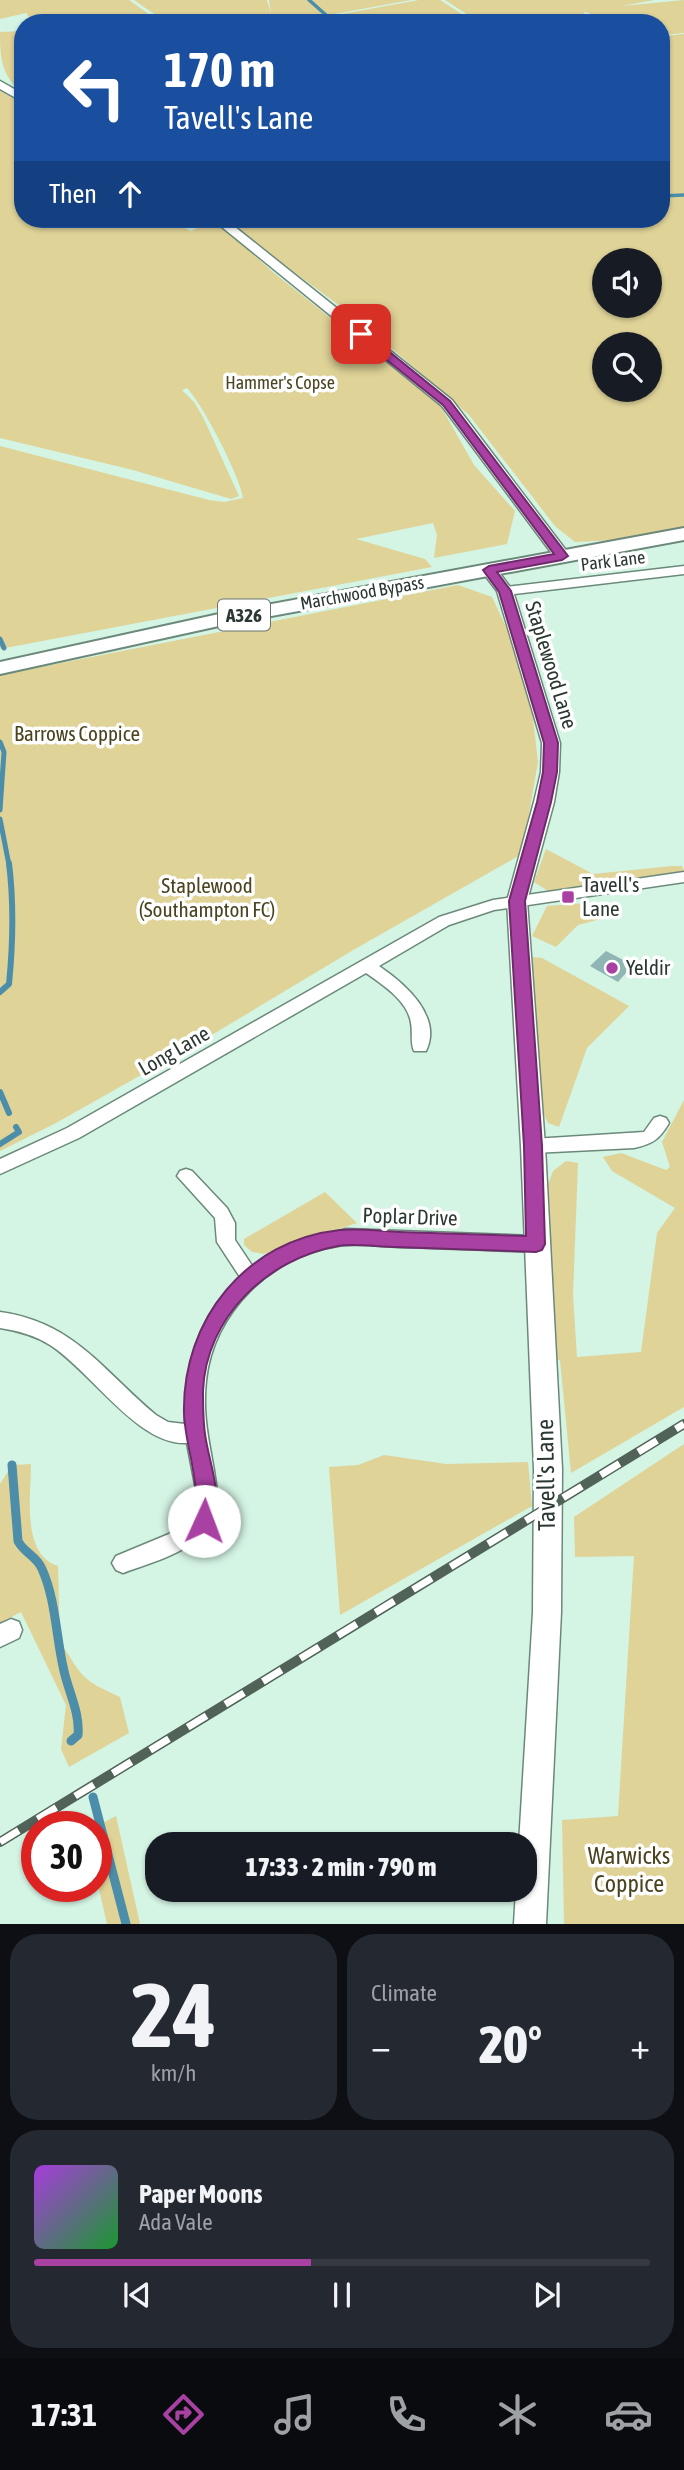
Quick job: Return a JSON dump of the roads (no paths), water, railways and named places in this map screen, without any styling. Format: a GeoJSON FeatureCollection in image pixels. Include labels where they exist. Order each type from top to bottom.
{"type":"FeatureCollection","features":[{"type":"Feature","properties":{"kind":"main road","name":"Marchwood Bypass"},"geometry":{"type":"LineString","coordinates":[[0,668],[228,618],[684,534]]}},
{"type":"Feature","properties":{"kind":"street"},"geometry":{"type":"LineString","coordinates":[[229,228],[447,403],[562,556]]}},
{"type":"Feature","properties":{"kind":"street","name":"Staplewood Lane"},"geometry":{"type":"LineString","coordinates":[[489,570],[505,591],[551,743],[550,772],[544,802],[517,901]]}},
{"type":"Feature","properties":{"kind":"street","name":"Park Lane"},"geometry":{"type":"LineString","coordinates":[[505,591],[684,570]]}},
{"type":"Feature","properties":{"kind":"street","name":"Long Lane"},"geometry":{"type":"LineString","coordinates":[[0,1167],[73,1133],[444,921],[470,910],[517,901],[684,877]]}},
{"type":"Feature","properties":{"kind":"street","name":"Tavell's Lane"},"geometry":{"type":"LineString","coordinates":[[517,901],[533,1146],[548,1519],[547,1612],[530,1924]]}},
{"type":"Feature","properties":{"kind":"street"},"geometry":{"type":"LineString","coordinates":[[366,965],[402,993],[416,1011],[419,1018],[419,1047]]}},
{"type":"Feature","properties":{"kind":"street"},"geometry":{"type":"LineString","coordinates":[[533,1146],[649,1138],[660,1122]]}},
{"type":"Feature","properties":{"kind":"street"},"geometry":{"type":"LineString","coordinates":[[186,1176],[221,1213],[226,1223],[226,1242],[250,1277]]}},
{"type":"Feature","properties":{"kind":"street","name":"Poplar Drive"},"geometry":{"type":"LineString","coordinates":[[123,1563],[188,1535],[204,1521],[207,1503],[205,1479],[195,1433],[193,1390],[204,1344],[226,1302],[250,1277],[296,1249],[340,1238],[536,1244]]}},
{"type":"Feature","properties":{"kind":"street"},"geometry":{"type":"LineString","coordinates":[[0,1320],[27,1325],[63,1342],[156,1427],[174,1434],[195,1433]]}},
{"type":"Feature","properties":{"kind":"waterway"},"geometry":{"type":"LineString","coordinates":[[309,0],[325,14]]}},
{"type":"Feature","properties":{"kind":"waterway"},"geometry":{"type":"LineString","coordinates":[[670,196],[684,195]]}},
{"type":"Feature","properties":{"kind":"waterway"},"geometry":{"type":"LineString","coordinates":[[0,639],[4,648]]}},
{"type":"Feature","properties":{"kind":"waterway"},"geometry":{"type":"LineString","coordinates":[[0,742],[4,752],[0,810]]}},
{"type":"Feature","properties":{"kind":"waterway"},"geometry":{"type":"LineString","coordinates":[[0,819],[9,865]]}},
{"type":"Feature","properties":{"kind":"waterway"},"geometry":{"type":"LineString","coordinates":[[0,992],[9,984],[12,939],[9,863]]}},
{"type":"Feature","properties":{"kind":"waterway"},"geometry":{"type":"LineString","coordinates":[[0,1092],[9,1113]]}},
{"type":"Feature","properties":{"kind":"waterway"},"geometry":{"type":"LineString","coordinates":[[0,1144],[19,1132],[16,1127]]}},
{"type":"Feature","properties":{"kind":"waterway"},"geometry":{"type":"LineString","coordinates":[[12,1465],[18,1541],[40,1565],[47,1581],[64,1671],[76,1711],[78,1735],[71,1741]]}},
{"type":"Feature","properties":{"kind":"waterway"},"geometry":{"type":"LineString","coordinates":[[93,1797],[126,1924]]}},
{"type":"Feature","properties":{"kind":"railway"},"geometry":{"type":"LineString","coordinates":[[0,1842],[684,1424]]}},
{"type":"Feature","properties":{"kind":"place","name":"Tavell's Lane"},"geometry":{"type":"Point","coordinates":[568,897]}},
{"type":"Feature","properties":{"kind":"place","name":"Yeldir"},"geometry":{"type":"Point","coordinates":[612,968]}},
{"type":"Feature","properties":{"kind":"park label","name":"Hammer's Copse"},"geometry":{"type":"Point","coordinates":[280,383]}},
{"type":"Feature","properties":{"kind":"park label","name":"Barrows Coppice"},"geometry":{"type":"Point","coordinates":[77,734]}},
{"type":"Feature","properties":{"kind":"park label","name":"Staplewood (Southampton FC)"},"geometry":{"type":"Point","coordinates":[207,898]}},
{"type":"Feature","properties":{"kind":"park label","name":"Warwicks Coppice"},"geometry":{"type":"Point","coordinates":[629,1870]}}]}
